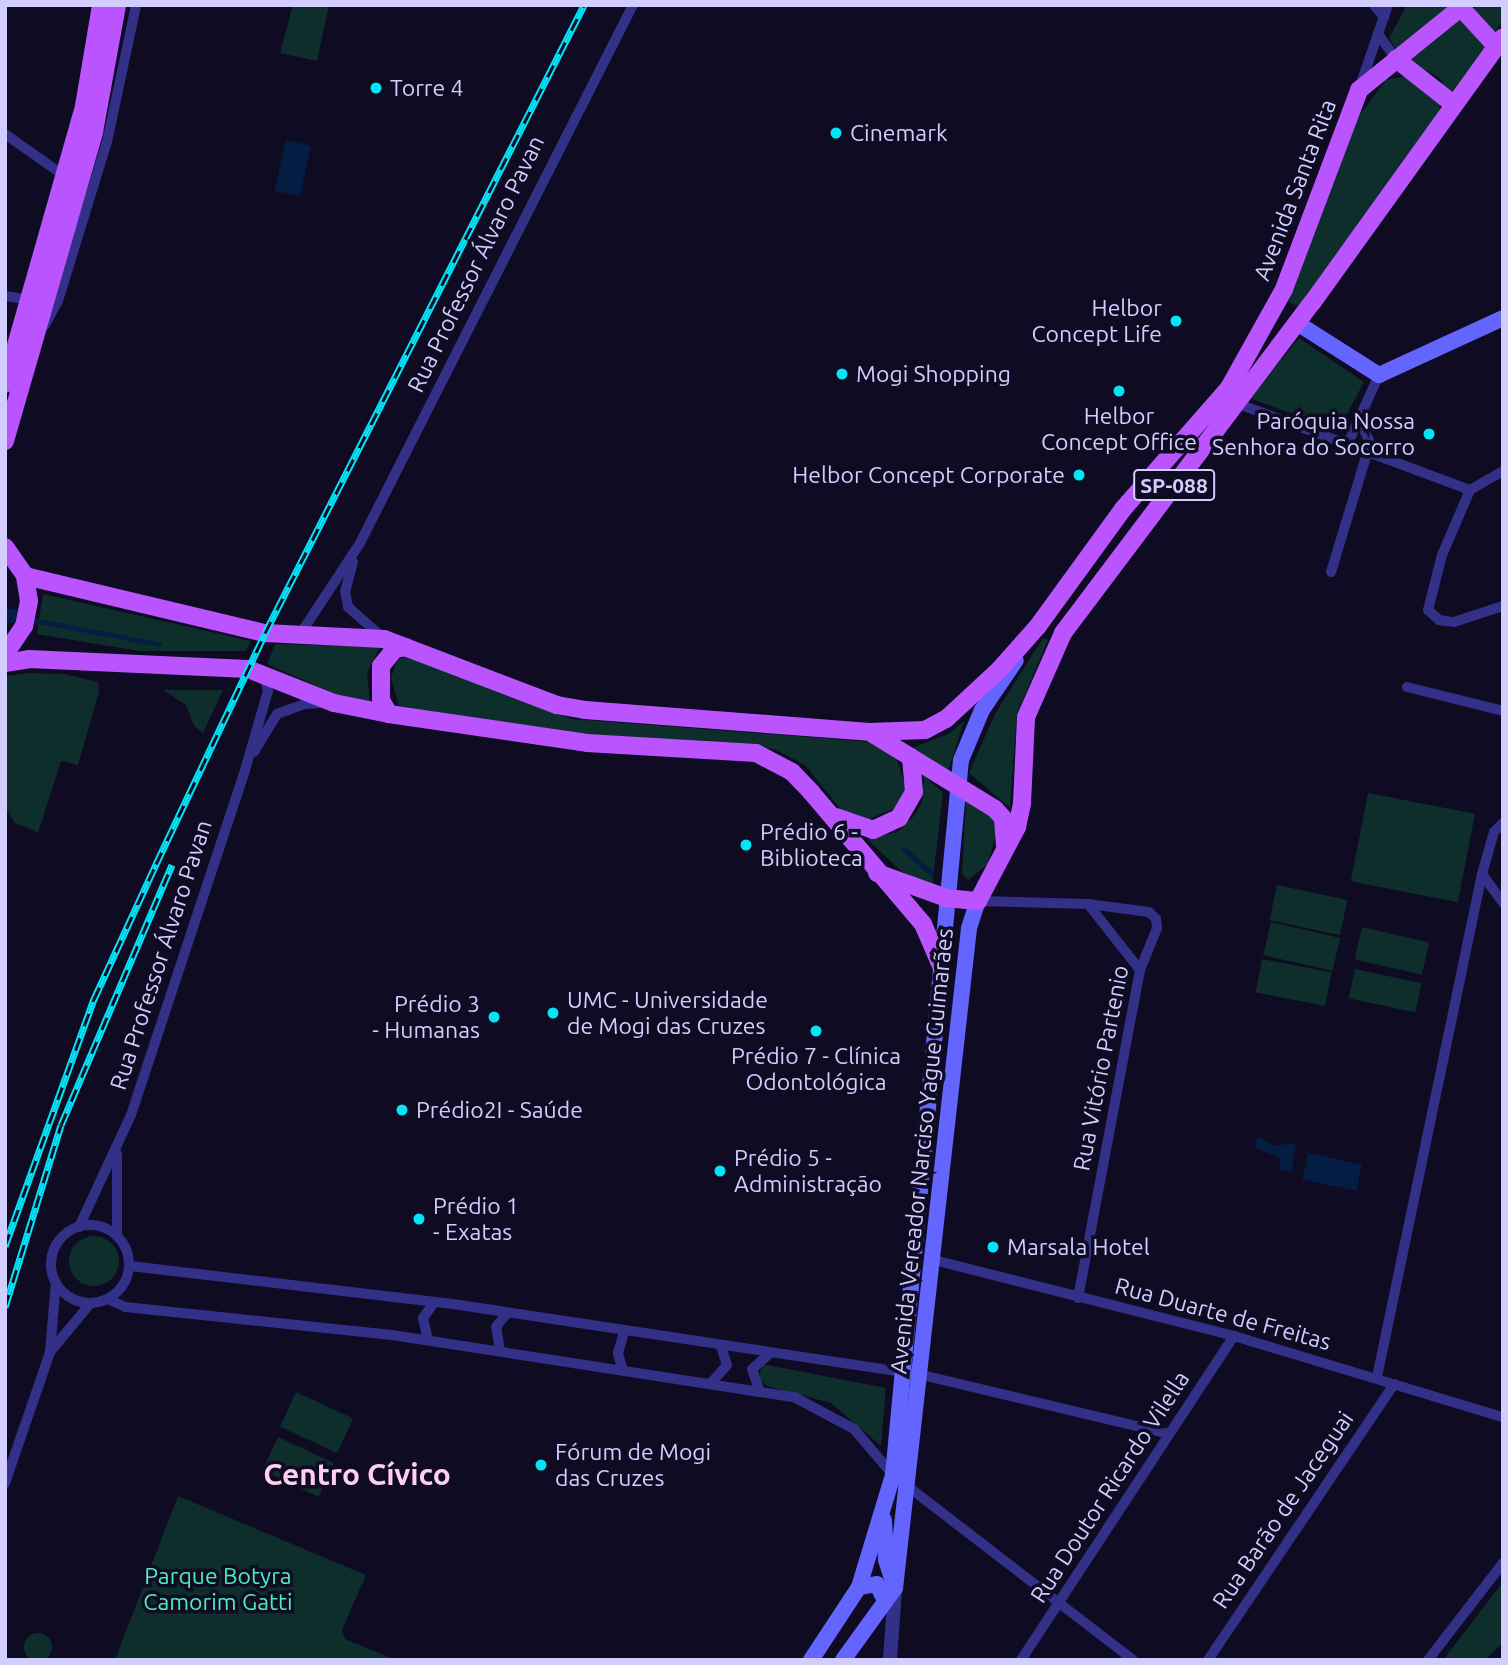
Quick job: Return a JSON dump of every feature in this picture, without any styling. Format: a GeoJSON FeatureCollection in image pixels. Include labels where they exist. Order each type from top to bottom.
{"type":"FeatureCollection","features":[{"type":"Feature","properties":{"kind":"main road"},"geometry":{"type":"LineString","coordinates":[[5,441],[32,347],[71,181],[101,5]]}},
{"type":"Feature","properties":{"kind":"main road"},"geometry":{"type":"LineString","coordinates":[[5,384],[29,300],[71,181],[94,132],[117,5]]}},
{"type":"Feature","properties":{"kind":"main road"},"geometry":{"type":"LineString","coordinates":[[1452,103],[1396,60],[1461,6],[1500,41]]}},
{"type":"Feature","properties":{"kind":"main road","name":"Avenida Vereador Narciso Yague Guimarães"},"geometry":{"type":"LineString","coordinates":[[843,1660],[895,1588],[922,1375],[930,1259],[969,928],[978,901],[1005,851],[1023,803],[1026,718],[1049,659],[1063,633],[1297,323],[1452,103],[1500,41]]}},
{"type":"Feature","properties":{"kind":"main road","name":"Avenida Santa Rita"},"geometry":{"type":"LineString","coordinates":[[1274,312],[1359,90],[1396,60]]}},
{"type":"Feature","properties":{"kind":"main road"},"geometry":{"type":"LineString","coordinates":[[1274,312],[1297,323],[1379,375],[1503,318]]}},
{"type":"Feature","properties":{"kind":"main road","name":"Avenida Vereador Narciso Yague Guimarães"},"geometry":{"type":"LineString","coordinates":[[811,1660],[859,1587],[893,1475],[899,1374],[961,761],[982,710],[1038,626],[1123,509],[1229,388],[1274,312]]}},
{"type":"Feature","properties":{"kind":"main road"},"geometry":{"type":"LineString","coordinates":[[5,547],[25,576],[29,601],[24,626],[5,654]]}},
{"type":"Feature","properties":{"kind":"main road"},"geometry":{"type":"LineString","coordinates":[[25,576],[265,632],[384,639],[557,705],[584,710],[906,734],[946,719],[999,670],[1038,626]]}},
{"type":"Feature","properties":{"kind":"main road"},"geometry":{"type":"LineString","coordinates":[[389,714],[381,700],[381,666],[387,655],[406,647]]}},
{"type":"Feature","properties":{"kind":"main road"},"geometry":{"type":"LineString","coordinates":[[5,663],[29,659],[261,671],[334,703],[389,714],[587,744],[756,753],[792,772],[829,814],[927,929],[940,966]]}},
{"type":"Feature","properties":{"kind":"main road"},"geometry":{"type":"LineString","coordinates":[[869,732],[958,785],[1003,818],[1005,851]]}},
{"type":"Feature","properties":{"kind":"main road"},"geometry":{"type":"LineString","coordinates":[[829,814],[854,827],[873,830],[899,818],[914,792],[911,757]]}},
{"type":"Feature","properties":{"kind":"main road"},"geometry":{"type":"LineString","coordinates":[[877,873],[947,898],[978,901]]}},
{"type":"Feature","properties":{"kind":"main road"},"geometry":{"type":"LineString","coordinates":[[884,1511],[886,1560],[895,1588]]}},
{"type":"Feature","properties":{"kind":"main road"},"geometry":{"type":"LineString","coordinates":[[859,1587],[877,1584],[885,1601]]}},
{"type":"Feature","properties":{"kind":"street"},"geometry":{"type":"LineString","coordinates":[[32,347],[58,300],[85,217],[124,73],[136,5]]}},
{"type":"Feature","properties":{"kind":"street","name":"Rua Professor Álvaro Pavan"},"geometry":{"type":"LineString","coordinates":[[299,636],[360,543],[633,5]]}},
{"type":"Feature","properties":{"kind":"street"},"geometry":{"type":"LineString","coordinates":[[1359,90],[1386,11],[1374,5]]}},
{"type":"Feature","properties":{"kind":"street"},"geometry":{"type":"LineString","coordinates":[[1378,34],[1396,60]]}},
{"type":"Feature","properties":{"kind":"street"},"geometry":{"type":"LineString","coordinates":[[5,134],[71,181]]}},
{"type":"Feature","properties":{"kind":"street"},"geometry":{"type":"LineString","coordinates":[[5,296],[29,300]]}},
{"type":"Feature","properties":{"kind":"street"},"geometry":{"type":"LineString","coordinates":[[1348,443],[1379,375]]}},
{"type":"Feature","properties":{"kind":"street"},"geometry":{"type":"LineString","coordinates":[[1236,403],[1470,489]]}},
{"type":"Feature","properties":{"kind":"street"},"geometry":{"type":"LineString","coordinates":[[1331,572],[1371,451],[1359,419]]}},
{"type":"Feature","properties":{"kind":"street"},"geometry":{"type":"LineString","coordinates":[[1503,471],[1470,489],[1428,597],[1428,610],[1440,620],[1454,622],[1503,606]]}},
{"type":"Feature","properties":{"kind":"street","name":"Rua Professor Álvaro Pavan"},"geometry":{"type":"LineString","coordinates":[[360,543],[345,598],[351,612],[384,639]]}},
{"type":"Feature","properties":{"kind":"street","name":"Rua Professor Álvaro Pavan"},"geometry":{"type":"LineString","coordinates":[[79,1227],[117,1153],[245,770],[268,691],[261,671]]}},
{"type":"Feature","properties":{"kind":"street"},"geometry":{"type":"LineString","coordinates":[[1407,687],[1503,711]]}},
{"type":"Feature","properties":{"kind":"street","name":"Rua Professor Álvaro Pavan"},"geometry":{"type":"LineString","coordinates":[[245,770],[277,714],[304,704],[334,703]]}},
{"type":"Feature","properties":{"kind":"street"},"geometry":{"type":"LineString","coordinates":[[1377,1377],[1482,874],[1494,832],[1503,823]]}},
{"type":"Feature","properties":{"kind":"street"},"geometry":{"type":"LineString","coordinates":[[1482,874],[1503,903]]}},
{"type":"Feature","properties":{"kind":"street"},"geometry":{"type":"LineString","coordinates":[[978,901],[1088,904],[1140,970]]}},
{"type":"Feature","properties":{"kind":"street","name":"Rua Vitório Partenio"},"geometry":{"type":"LineString","coordinates":[[1078,1298],[1140,970],[1156,919],[1149,912],[1088,904]]}},
{"type":"Feature","properties":{"kind":"street","name":"Rua Professor Álvaro Pavan"},"geometry":{"type":"LineString","coordinates":[[117,1153],[117,1236]]}},
{"type":"Feature","properties":{"kind":"street"},"geometry":{"type":"LineString","coordinates":[[5,1483],[50,1352],[55,1282],[52,1256],[67,1233],[79,1227],[99,1226],[117,1236],[130,1266],[119,1291],[108,1299],[90,1304],[50,1352]]}},
{"type":"Feature","properties":{"kind":"street","name":"Rua Duarte de Freitas"},"geometry":{"type":"LineString","coordinates":[[930,1259],[1234,1336],[1502,1416]]}},
{"type":"Feature","properties":{"kind":"street"},"geometry":{"type":"LineString","coordinates":[[130,1266],[507,1313],[899,1374],[922,1375],[1169,1434]]}},
{"type":"Feature","properties":{"kind":"street"},"geometry":{"type":"LineString","coordinates":[[55,1282],[70,1297],[90,1304]]}},
{"type":"Feature","properties":{"kind":"street"},"geometry":{"type":"LineString","coordinates":[[108,1299],[152,1311],[428,1340],[794,1397],[836,1415],[854,1429],[893,1475],[1133,1660]]}},
{"type":"Feature","properties":{"kind":"street"},"geometry":{"type":"LineString","coordinates":[[428,1340],[423,1318],[434,1303]]}},
{"type":"Feature","properties":{"kind":"street"},"geometry":{"type":"LineString","coordinates":[[500,1352],[496,1327],[507,1313]]}},
{"type":"Feature","properties":{"kind":"street"},"geometry":{"type":"LineString","coordinates":[[623,1371],[618,1353],[624,1332]]}},
{"type":"Feature","properties":{"kind":"street","name":"Rua Doutor Ricardo Vilella"},"geometry":{"type":"LineString","coordinates":[[1021,1660],[1234,1336]]}},
{"type":"Feature","properties":{"kind":"street"},"geometry":{"type":"LineString","coordinates":[[710,1384],[727,1364],[721,1346]]}},
{"type":"Feature","properties":{"kind":"street"},"geometry":{"type":"LineString","coordinates":[[760,1392],[752,1369],[768,1354]]}},
{"type":"Feature","properties":{"kind":"street","name":"Rua Barão de Jaceguai"},"geometry":{"type":"LineString","coordinates":[[1208,1660],[1394,1384]]}},
{"type":"Feature","properties":{"kind":"street"},"geometry":{"type":"LineString","coordinates":[[1428,1660],[1503,1563]]}},
{"type":"Feature","properties":{"kind":"street"},"geometry":{"type":"LineString","coordinates":[[890,1660],[895,1588]]}},
{"type":"Feature","properties":{"kind":"green space"},"geometry":{"type":"Polygon","coordinates":[[[293,5],[329,5],[317,61],[280,53],[293,5]]]}},
{"type":"Feature","properties":{"kind":"green space"},"geometry":{"type":"Polygon","coordinates":[[[1407,5],[1451,5],[1398,52],[1389,38],[1407,5]]]}},
{"type":"Feature","properties":{"kind":"green space"},"geometry":{"type":"Polygon","coordinates":[[[1478,5],[1503,5],[1503,20],[1451,100],[1439,77],[1408,62],[1478,5]]]}},
{"type":"Feature","properties":{"kind":"green space"},"geometry":{"type":"Polygon","coordinates":[[[1410,75],[1440,100],[1439,119],[1303,308],[1288,302],[1359,116],[1386,80],[1410,75]]]}},
{"type":"Feature","properties":{"kind":"green space"},"geometry":{"type":"Polygon","coordinates":[[[1299,338],[1364,382],[1338,431],[1250,398],[1299,338]]]}},
{"type":"Feature","properties":{"kind":"green space"},"geometry":{"type":"Polygon","coordinates":[[[43,594],[251,641],[246,651],[139,651],[37,634],[43,594]]]}},
{"type":"Feature","properties":{"kind":"green space"},"geometry":{"type":"Polygon","coordinates":[[[1043,638],[1048,640],[1017,713],[1010,808],[969,773],[995,714],[1043,638]]]}},
{"type":"Feature","properties":{"kind":"green space"},"geometry":{"type":"Polygon","coordinates":[[[275,644],[380,647],[367,673],[370,703],[335,694],[267,664],[275,644]]]}},
{"type":"Feature","properties":{"kind":"green space"},"geometry":{"type":"Polygon","coordinates":[[[409,656],[572,719],[872,742],[896,757],[906,787],[896,808],[864,821],[843,812],[805,765],[774,749],[574,733],[399,706],[391,678],[397,660],[409,656]]]}},
{"type":"Feature","properties":{"kind":"green space"},"geometry":{"type":"Polygon","coordinates":[[[29,673],[64,674],[98,682],[99,692],[78,765],[61,761],[38,833],[14,822],[5,806],[5,676],[29,673]]]}},
{"type":"Feature","properties":{"kind":"green space"},"geometry":{"type":"Polygon","coordinates":[[[163,690],[223,690],[203,733],[194,726],[186,705],[163,690]]]}},
{"type":"Feature","properties":{"kind":"green space"},"geometry":{"type":"Polygon","coordinates":[[[964,721],[948,771],[910,749],[948,734],[964,721]]]}},
{"type":"Feature","properties":{"kind":"green space"},"geometry":{"type":"Polygon","coordinates":[[[924,776],[943,792],[932,887],[901,871],[867,839],[897,832],[915,815],[922,802],[924,776]]]}},
{"type":"Feature","properties":{"kind":"green space"},"geometry":{"type":"Polygon","coordinates":[[[1368,793],[1475,814],[1458,902],[1351,881],[1368,793]]]}},
{"type":"Feature","properties":{"kind":"green space"},"geometry":{"type":"Polygon","coordinates":[[[966,798],[996,820],[997,830],[988,864],[968,880],[962,874],[966,798]]]}},
{"type":"Feature","properties":{"kind":"green space"},"geometry":{"type":"Polygon","coordinates":[[[1277,885],[1347,900],[1340,935],[1270,920],[1277,885]]]}},
{"type":"Feature","properties":{"kind":"green space"},"geometry":{"type":"Polygon","coordinates":[[[1271,922],[1340,938],[1333,971],[1263,955],[1271,922]]]}},
{"type":"Feature","properties":{"kind":"green space"},"geometry":{"type":"Polygon","coordinates":[[[1362,927],[1429,943],[1422,975],[1355,959],[1362,927]]]}},
{"type":"Feature","properties":{"kind":"green space"},"geometry":{"type":"Polygon","coordinates":[[[1262,959],[1332,973],[1325,1006],[1256,992],[1262,959]]]}},
{"type":"Feature","properties":{"kind":"green space"},"geometry":{"type":"Polygon","coordinates":[[[1355,969],[1422,983],[1415,1012],[1349,998],[1355,969]]]}},
{"type":"Feature","properties":{"kind":"green space"},"geometry":{"type":"Polygon","coordinates":[[[94,1236],[112,1243],[119,1261],[112,1279],[94,1286],[76,1279],[69,1261],[76,1243],[94,1236]]]}},
{"type":"Feature","properties":{"kind":"green space"},"geometry":{"type":"Polygon","coordinates":[[[762,1364],[886,1388],[881,1446],[831,1403],[767,1386],[759,1378],[762,1364]]]}},
{"type":"Feature","properties":{"kind":"green space"},"geometry":{"type":"Polygon","coordinates":[[[296,1392],[353,1419],[337,1453],[280,1426],[296,1392]]]}},
{"type":"Feature","properties":{"kind":"green space"},"geometry":{"type":"Polygon","coordinates":[[[278,1437],[334,1463],[319,1497],[262,1471],[278,1437]]]}},
{"type":"Feature","properties":{"kind":"green space","name":"Parque Botyra Camorim Gatti"},"geometry":{"type":"Polygon","coordinates":[[[178,1496],[366,1575],[342,1630],[345,1639],[396,1660],[115,1660],[178,1496]]]}},
{"type":"Feature","properties":{"kind":"green space"},"geometry":{"type":"Polygon","coordinates":[[[1503,1582],[1503,1642],[1485,1660],[1443,1660],[1503,1582]]]}},
{"type":"Feature","properties":{"kind":"green space"},"geometry":{"type":"Polygon","coordinates":[[[38,1633],[48,1637],[52,1647],[48,1657],[38,1661],[28,1657],[24,1647],[28,1637],[38,1633]]]}},
{"type":"Feature","properties":{"kind":"water"},"geometry":{"type":"Polygon","coordinates":[[[286,140],[311,146],[300,197],[274,191],[286,140]]]}},
{"type":"Feature","properties":{"kind":"water"},"geometry":{"type":"Polygon","coordinates":[[[1258,1137],[1275,1146],[1293,1143],[1296,1147],[1291,1172],[1280,1170],[1280,1157],[1257,1149],[1254,1144],[1258,1137]]]}},
{"type":"Feature","properties":{"kind":"water"},"geometry":{"type":"Polygon","coordinates":[[[1308,1153],[1362,1164],[1356,1191],[1302,1179],[1308,1153]]]}},
{"type":"Feature","properties":{"kind":"waterway"},"geometry":{"type":"LineString","coordinates":[[5,615],[17,617]]}},
{"type":"Feature","properties":{"kind":"waterway"},"geometry":{"type":"LineString","coordinates":[[34,620],[159,644]]}},
{"type":"Feature","properties":{"kind":"waterway"},"geometry":{"type":"LineString","coordinates":[[904,849],[932,873]]}},
{"type":"Feature","properties":{"kind":"railway"},"geometry":{"type":"LineString","coordinates":[[5,1246],[94,999],[156,864],[265,633],[584,5]]}},
{"type":"Feature","properties":{"kind":"railway"},"geometry":{"type":"LineString","coordinates":[[5,1307],[61,1125],[172,865]]}},
{"type":"Feature","properties":{"kind":"place","name":"Torre 4"},"geometry":{"type":"Point","coordinates":[376,88]}},
{"type":"Feature","properties":{"kind":"place","name":"Cinemark"},"geometry":{"type":"Point","coordinates":[836,133]}},
{"type":"Feature","properties":{"kind":"place","name":"Helbor Concept Life"},"geometry":{"type":"Point","coordinates":[1176,321]}},
{"type":"Feature","properties":{"kind":"place","name":"Mogi Shopping"},"geometry":{"type":"Point","coordinates":[842,374]}},
{"type":"Feature","properties":{"kind":"place","name":"Helbor Concept Office"},"geometry":{"type":"Point","coordinates":[1119,391]}},
{"type":"Feature","properties":{"kind":"place","name":"Paróquia Nossa Senhora do Socorro"},"geometry":{"type":"Point","coordinates":[1429,434]}},
{"type":"Feature","properties":{"kind":"place","name":"Helbor Concept Corporate"},"geometry":{"type":"Point","coordinates":[1079,475]}},
{"type":"Feature","properties":{"kind":"place","name":"Prédio 6 - Biblioteca"},"geometry":{"type":"Point","coordinates":[746,845]}},
{"type":"Feature","properties":{"kind":"place","name":"UMC - Universidade de Mogi das Cruzes"},"geometry":{"type":"Point","coordinates":[553,1013]}},
{"type":"Feature","properties":{"kind":"place","name":"Prédio 3 - Humanas"},"geometry":{"type":"Point","coordinates":[494,1017]}},
{"type":"Feature","properties":{"kind":"place","name":"Prédio 7 - Clínica Odontológica"},"geometry":{"type":"Point","coordinates":[816,1031]}},
{"type":"Feature","properties":{"kind":"place","name":"Prédio2I - Saúde"},"geometry":{"type":"Point","coordinates":[402,1110]}},
{"type":"Feature","properties":{"kind":"place","name":"Prédio 5 - Administração"},"geometry":{"type":"Point","coordinates":[720,1171]}},
{"type":"Feature","properties":{"kind":"place","name":"Prédio 1 - Exatas"},"geometry":{"type":"Point","coordinates":[419,1219]}},
{"type":"Feature","properties":{"kind":"place","name":"Marsala Hotel"},"geometry":{"type":"Point","coordinates":[993,1247]}},
{"type":"Feature","properties":{"kind":"place","name":"Fórum de Mogi das Cruzes"},"geometry":{"type":"Point","coordinates":[541,1465]}},
{"type":"Feature","properties":{"kind":"district","name":"Centro Cívico"},"geometry":{"type":"Point","coordinates":[357,1474]}}]}
